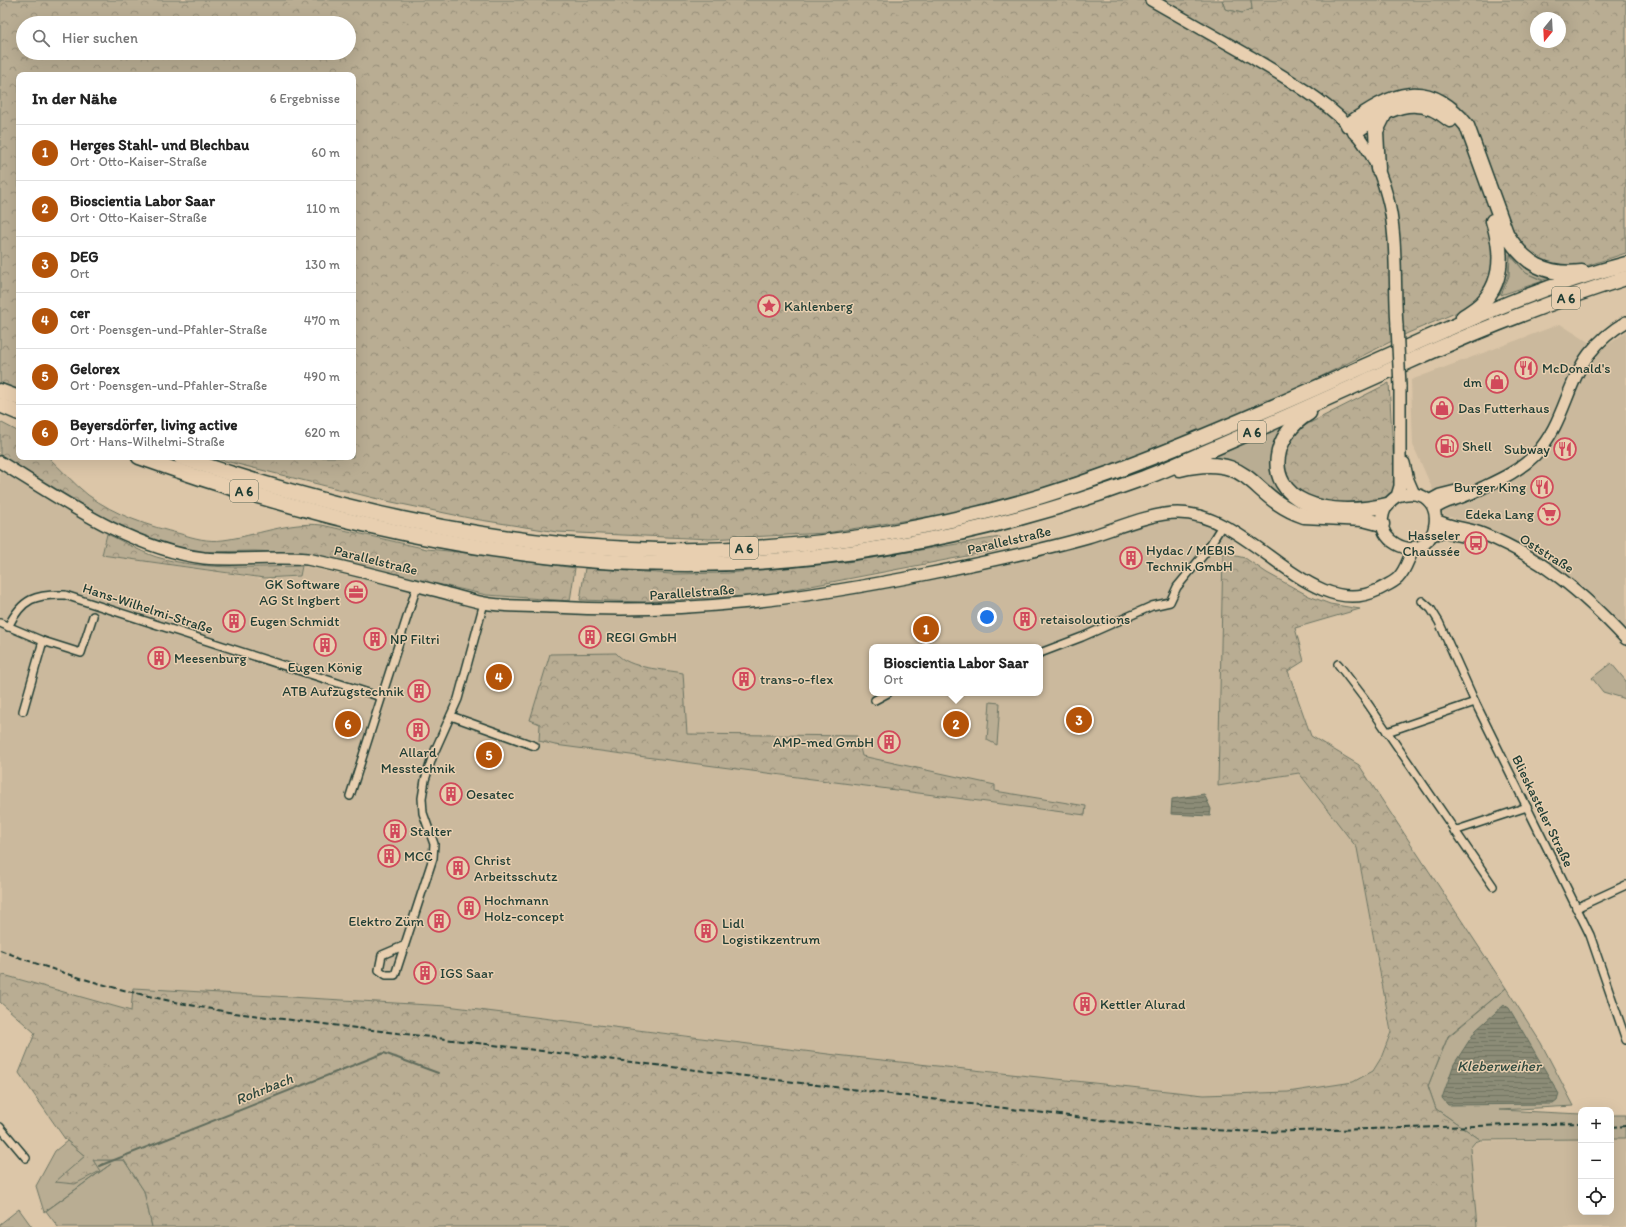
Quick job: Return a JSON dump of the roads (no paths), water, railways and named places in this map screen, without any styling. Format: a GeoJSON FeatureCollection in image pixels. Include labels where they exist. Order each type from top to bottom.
{"type":"FeatureCollection","features":[{"type":"Feature","properties":{"kind":"highway"},"geometry":{"type":"LineString","coordinates":[[1351,129],[1376,107],[1404,95],[1423,95],[1439,100],[1455,111],[1467,126],[1506,232],[1513,244],[1526,259],[1536,266],[1560,274],[1602,270]]}},
{"type":"Feature","properties":{"kind":"highway"},"geometry":{"type":"LineString","coordinates":[[1351,129],[1404,104],[1422,104],[1441,112],[1456,125],[1463,137],[1500,243],[1499,270],[1489,294],[1481,304],[1443,330]]}},
{"type":"Feature","properties":{"kind":"highway"},"geometry":{"type":"LineString","coordinates":[[1378,169],[1376,131],[1382,117],[1387,112]]}},
{"type":"Feature","properties":{"kind":"highway","name":"A 6"},"geometry":{"type":"LineString","coordinates":[[189,460],[226,473],[352,508],[440,527],[510,538],[630,549],[689,550],[741,548],[838,540],[914,528],[961,518],[1018,504],[1066,489],[1140,462],[1249,417],[1443,330],[1503,306],[1602,270],[1626,264]]}},
{"type":"Feature","properties":{"kind":"highway","name":"A 6"},"geometry":{"type":"LineString","coordinates":[[148,460],[285,504],[350,521],[437,541],[559,558],[688,564],[780,561],[834,555],[912,543],[1020,518],[1146,477],[1507,320],[1626,278]]}},
{"type":"Feature","properties":{"kind":"highway"},"geometry":{"type":"LineString","coordinates":[[1356,386],[1303,416],[1290,428],[1278,450],[1278,471],[1283,482],[1292,493],[1304,502],[1315,506],[1370,509],[1387,505]]}},
{"type":"Feature","properties":{"kind":"highway"},"geometry":{"type":"LineString","coordinates":[[0,391],[16,397]]}},
{"type":"Feature","properties":{"kind":"highway"},"geometry":{"type":"LineString","coordinates":[[0,405],[16,412]]}},
{"type":"Feature","properties":{"kind":"highway"},"geometry":{"type":"LineString","coordinates":[[1146,477],[1188,467],[1219,465],[1232,468],[1245,475],[1277,503],[1295,513],[1304,516],[1363,520],[1382,524]]}},
{"type":"Feature","properties":{"kind":"street"},"geometry":{"type":"LineString","coordinates":[[1151,0],[1279,74],[1324,104],[1351,129],[1369,152],[1378,169],[1390,209],[1393,244],[1400,386],[1400,486],[1397,496]]}},
{"type":"Feature","properties":{"kind":"street"},"geometry":{"type":"LineString","coordinates":[[1433,510],[1446,501],[1465,496],[1497,482],[1522,467],[1546,442],[1555,428],[1577,376],[1589,354],[1603,339],[1626,322]]}},
{"type":"Feature","properties":{"kind":"street"},"geometry":{"type":"LineString","coordinates":[[1400,435],[1408,480],[1414,494],[1433,510]]}},
{"type":"Feature","properties":{"kind":"street","name":"Parallelstraße"},"geometry":{"type":"LineString","coordinates":[[0,462],[118,532],[140,542],[162,549],[205,558],[283,557],[307,559],[484,603],[624,611],[708,607],[770,601],[928,574],[1085,538],[1178,513],[1204,517],[1223,524],[1245,538],[1292,574],[1323,590],[1349,596],[1362,595],[1381,588],[1398,579],[1415,547]]}},
{"type":"Feature","properties":{"kind":"street"},"geometry":{"type":"LineString","coordinates":[[1414,494],[1406,493],[1397,496],[1387,505],[1384,511],[1382,524],[1389,538],[1401,546],[1415,547],[1422,544],[1432,535],[1433,510]]}},
{"type":"Feature","properties":{"kind":"street","name":"Oststraße"},"geometry":{"type":"LineString","coordinates":[[1433,510],[1537,562],[1580,592],[1626,639]]}},
{"type":"Feature","properties":{"kind":"street"},"geometry":{"type":"LineString","coordinates":[[1043,652],[1082,637],[1152,606],[1170,602],[1177,587],[1205,553],[1223,524]]}},
{"type":"Feature","properties":{"kind":"street","name":"Oststraße"},"geometry":{"type":"LineString","coordinates":[[1432,535],[1442,532],[1498,542]]}},
{"type":"Feature","properties":{"kind":"street","name":"Parallelstraße"},"geometry":{"type":"LineString","coordinates":[[1381,588],[1396,571],[1401,560],[1401,546]]}},
{"type":"Feature","properties":{"kind":"street"},"geometry":{"type":"LineString","coordinates":[[350,796],[381,697],[412,606],[417,586]]}},
{"type":"Feature","properties":{"kind":"street","name":"Oststraße"},"geometry":{"type":"LineString","coordinates":[[1580,592],[1626,648]]}},
{"type":"Feature","properties":{"kind":"street","name":"Hans-Wilhelmi-Straße"},"geometry":{"type":"LineString","coordinates":[[8,627],[13,618],[28,600],[44,594],[65,595],[381,697]]}},
{"type":"Feature","properties":{"kind":"street","name":"Blieskasteler Straße"},"geometry":{"type":"LineString","coordinates":[[1422,601],[1431,609],[1439,622],[1475,702],[1590,935],[1625,1032],[1626,1040]]}},
{"type":"Feature","properties":{"kind":"street"},"geometry":{"type":"LineString","coordinates":[[403,946],[433,858],[434,844],[423,813],[422,798],[425,780],[433,755],[458,699],[484,603]]}},
{"type":"Feature","properties":{"kind":"street"},"geometry":{"type":"LineString","coordinates":[[0,623],[43,641],[81,653],[93,616]]}},
{"type":"Feature","properties":{"kind":"street"},"geometry":{"type":"LineString","coordinates":[[23,711],[43,641]]}},
{"type":"Feature","properties":{"kind":"street"},"geometry":{"type":"LineString","coordinates":[[1338,664],[1387,732],[1493,886]]}},
{"type":"Feature","properties":{"kind":"street"},"geometry":{"type":"LineString","coordinates":[[875,700],[882,696]]}},
{"type":"Feature","properties":{"kind":"street"},"geometry":{"type":"LineString","coordinates":[[1387,732],[1475,702]]}},
{"type":"Feature","properties":{"kind":"street"},"geometry":{"type":"LineString","coordinates":[[451,716],[535,746]]}},
{"type":"Feature","properties":{"kind":"street"},"geometry":{"type":"LineString","coordinates":[[1454,831],[1527,807]]}},
{"type":"Feature","properties":{"kind":"street"},"geometry":{"type":"LineString","coordinates":[[1576,908],[1626,885]]}},
{"type":"Feature","properties":{"kind":"street"},"geometry":{"type":"LineString","coordinates":[[0,1127],[26,1158]]}},
{"type":"Feature","properties":{"kind":"water"},"geometry":{"type":"Polygon","coordinates":[[[1204,794],[1211,809],[1210,816],[1171,814],[1172,799],[1204,794]]]}},
{"type":"Feature","properties":{"kind":"water","name":"Kleberweiher"},"geometry":{"type":"Polygon","coordinates":[[[1504,1005],[1509,1008],[1559,1094],[1557,1101],[1553,1104],[1448,1105],[1442,1098],[1454,1064],[1476,1030],[1504,1005]]]}},
{"type":"Feature","properties":{"kind":"waterway","name":"Rohrbach"},"geometry":{"type":"LineString","coordinates":[[99,1166],[384,1053],[438,1073]]}},
{"type":"Feature","properties":{"kind":"railway"},"geometry":{"type":"LineString","coordinates":[[0,950],[86,980],[175,1002],[235,1013],[1117,1122],[1184,1129],[1263,1132],[1578,1123]]}},
{"type":"Feature","properties":{"kind":"railway"},"geometry":{"type":"LineString","coordinates":[[1614,1127],[1626,1126]]}},
{"type":"Feature","properties":{"kind":"place","name":"Kahlenberg"},"geometry":{"type":"Point","coordinates":[769,306]}},
{"type":"Feature","properties":{"kind":"place","name":"McDonald's"},"geometry":{"type":"Point","coordinates":[1526,368]}},
{"type":"Feature","properties":{"kind":"place","name":"dm"},"geometry":{"type":"Point","coordinates":[1497,382]}},
{"type":"Feature","properties":{"kind":"place","name":"Das Futterhaus"},"geometry":{"type":"Point","coordinates":[1442,408]}},
{"type":"Feature","properties":{"kind":"place","name":"Shell"},"geometry":{"type":"Point","coordinates":[1447,446]}},
{"type":"Feature","properties":{"kind":"place","name":"Subway"},"geometry":{"type":"Point","coordinates":[1565,449]}},
{"type":"Feature","properties":{"kind":"place","name":"Burger King"},"geometry":{"type":"Point","coordinates":[1542,487]}},
{"type":"Feature","properties":{"kind":"place","name":"Edeka Lang"},"geometry":{"type":"Point","coordinates":[1549,514]}},
{"type":"Feature","properties":{"kind":"place","name":"Hasseler Chaussée"},"geometry":{"type":"Point","coordinates":[1476,543]}},
{"type":"Feature","properties":{"kind":"place","name":"Hydac / MEBIS Technik GmbH"},"geometry":{"type":"Point","coordinates":[1131,558]}},
{"type":"Feature","properties":{"kind":"place","name":"GK Software AG St Ingbert"},"geometry":{"type":"Point","coordinates":[356,592]}},
{"type":"Feature","properties":{"kind":"place","name":"retaisoloutions"},"geometry":{"type":"Point","coordinates":[1025,619]}},
{"type":"Feature","properties":{"kind":"place","name":"Eugen Schmidt"},"geometry":{"type":"Point","coordinates":[234,621]}},
{"type":"Feature","properties":{"kind":"place","name":"Herges Stahl- und Blechbau"},"geometry":{"type":"Point","coordinates":[926,629]}},
{"type":"Feature","properties":{"kind":"place","name":"REGI GmbH"},"geometry":{"type":"Point","coordinates":[590,637]}},
{"type":"Feature","properties":{"kind":"place","name":"NP Filtri"},"geometry":{"type":"Point","coordinates":[375,639]}},
{"type":"Feature","properties":{"kind":"place","name":"Eugen König"},"geometry":{"type":"Point","coordinates":[325,645]}},
{"type":"Feature","properties":{"kind":"place","name":"Meesenburg"},"geometry":{"type":"Point","coordinates":[159,658]}},
{"type":"Feature","properties":{"kind":"place","name":"cer"},"geometry":{"type":"Point","coordinates":[499,677]}},
{"type":"Feature","properties":{"kind":"place","name":"trans-o-flex"},"geometry":{"type":"Point","coordinates":[744,679]}},
{"type":"Feature","properties":{"kind":"place","name":"ATB Aufzugstechnik"},"geometry":{"type":"Point","coordinates":[419,691]}},
{"type":"Feature","properties":{"kind":"place","name":"DEG"},"geometry":{"type":"Point","coordinates":[1079,720]}},
{"type":"Feature","properties":{"kind":"place","name":"Beyersdörfer, living active"},"geometry":{"type":"Point","coordinates":[348,724]}},
{"type":"Feature","properties":{"kind":"place","name":"Bioscientia Labor Saar"},"geometry":{"type":"Point","coordinates":[956,724]}},
{"type":"Feature","properties":{"kind":"place","name":"Allard Messtechnik"},"geometry":{"type":"Point","coordinates":[418,730]}},
{"type":"Feature","properties":{"kind":"place","name":"AMP-med GmbH"},"geometry":{"type":"Point","coordinates":[889,742]}},
{"type":"Feature","properties":{"kind":"place","name":"Gelorex"},"geometry":{"type":"Point","coordinates":[489,755]}},
{"type":"Feature","properties":{"kind":"place","name":"Oesatec"},"geometry":{"type":"Point","coordinates":[451,794]}},
{"type":"Feature","properties":{"kind":"place","name":"Stalter"},"geometry":{"type":"Point","coordinates":[395,831]}},
{"type":"Feature","properties":{"kind":"place","name":"MCC"},"geometry":{"type":"Point","coordinates":[389,856]}},
{"type":"Feature","properties":{"kind":"place","name":"Christ Arbeitsschutz"},"geometry":{"type":"Point","coordinates":[458,868]}},
{"type":"Feature","properties":{"kind":"place","name":"Hochmann Holz-concept"},"geometry":{"type":"Point","coordinates":[469,908]}},
{"type":"Feature","properties":{"kind":"place","name":"Elektro Zürn"},"geometry":{"type":"Point","coordinates":[439,921]}},
{"type":"Feature","properties":{"kind":"place","name":"Lidl Logistikzentrum"},"geometry":{"type":"Point","coordinates":[706,931]}},
{"type":"Feature","properties":{"kind":"place","name":"IGS Saar"},"geometry":{"type":"Point","coordinates":[425,973]}},
{"type":"Feature","properties":{"kind":"place","name":"Kettler Alurad"},"geometry":{"type":"Point","coordinates":[1085,1004]}}]}
